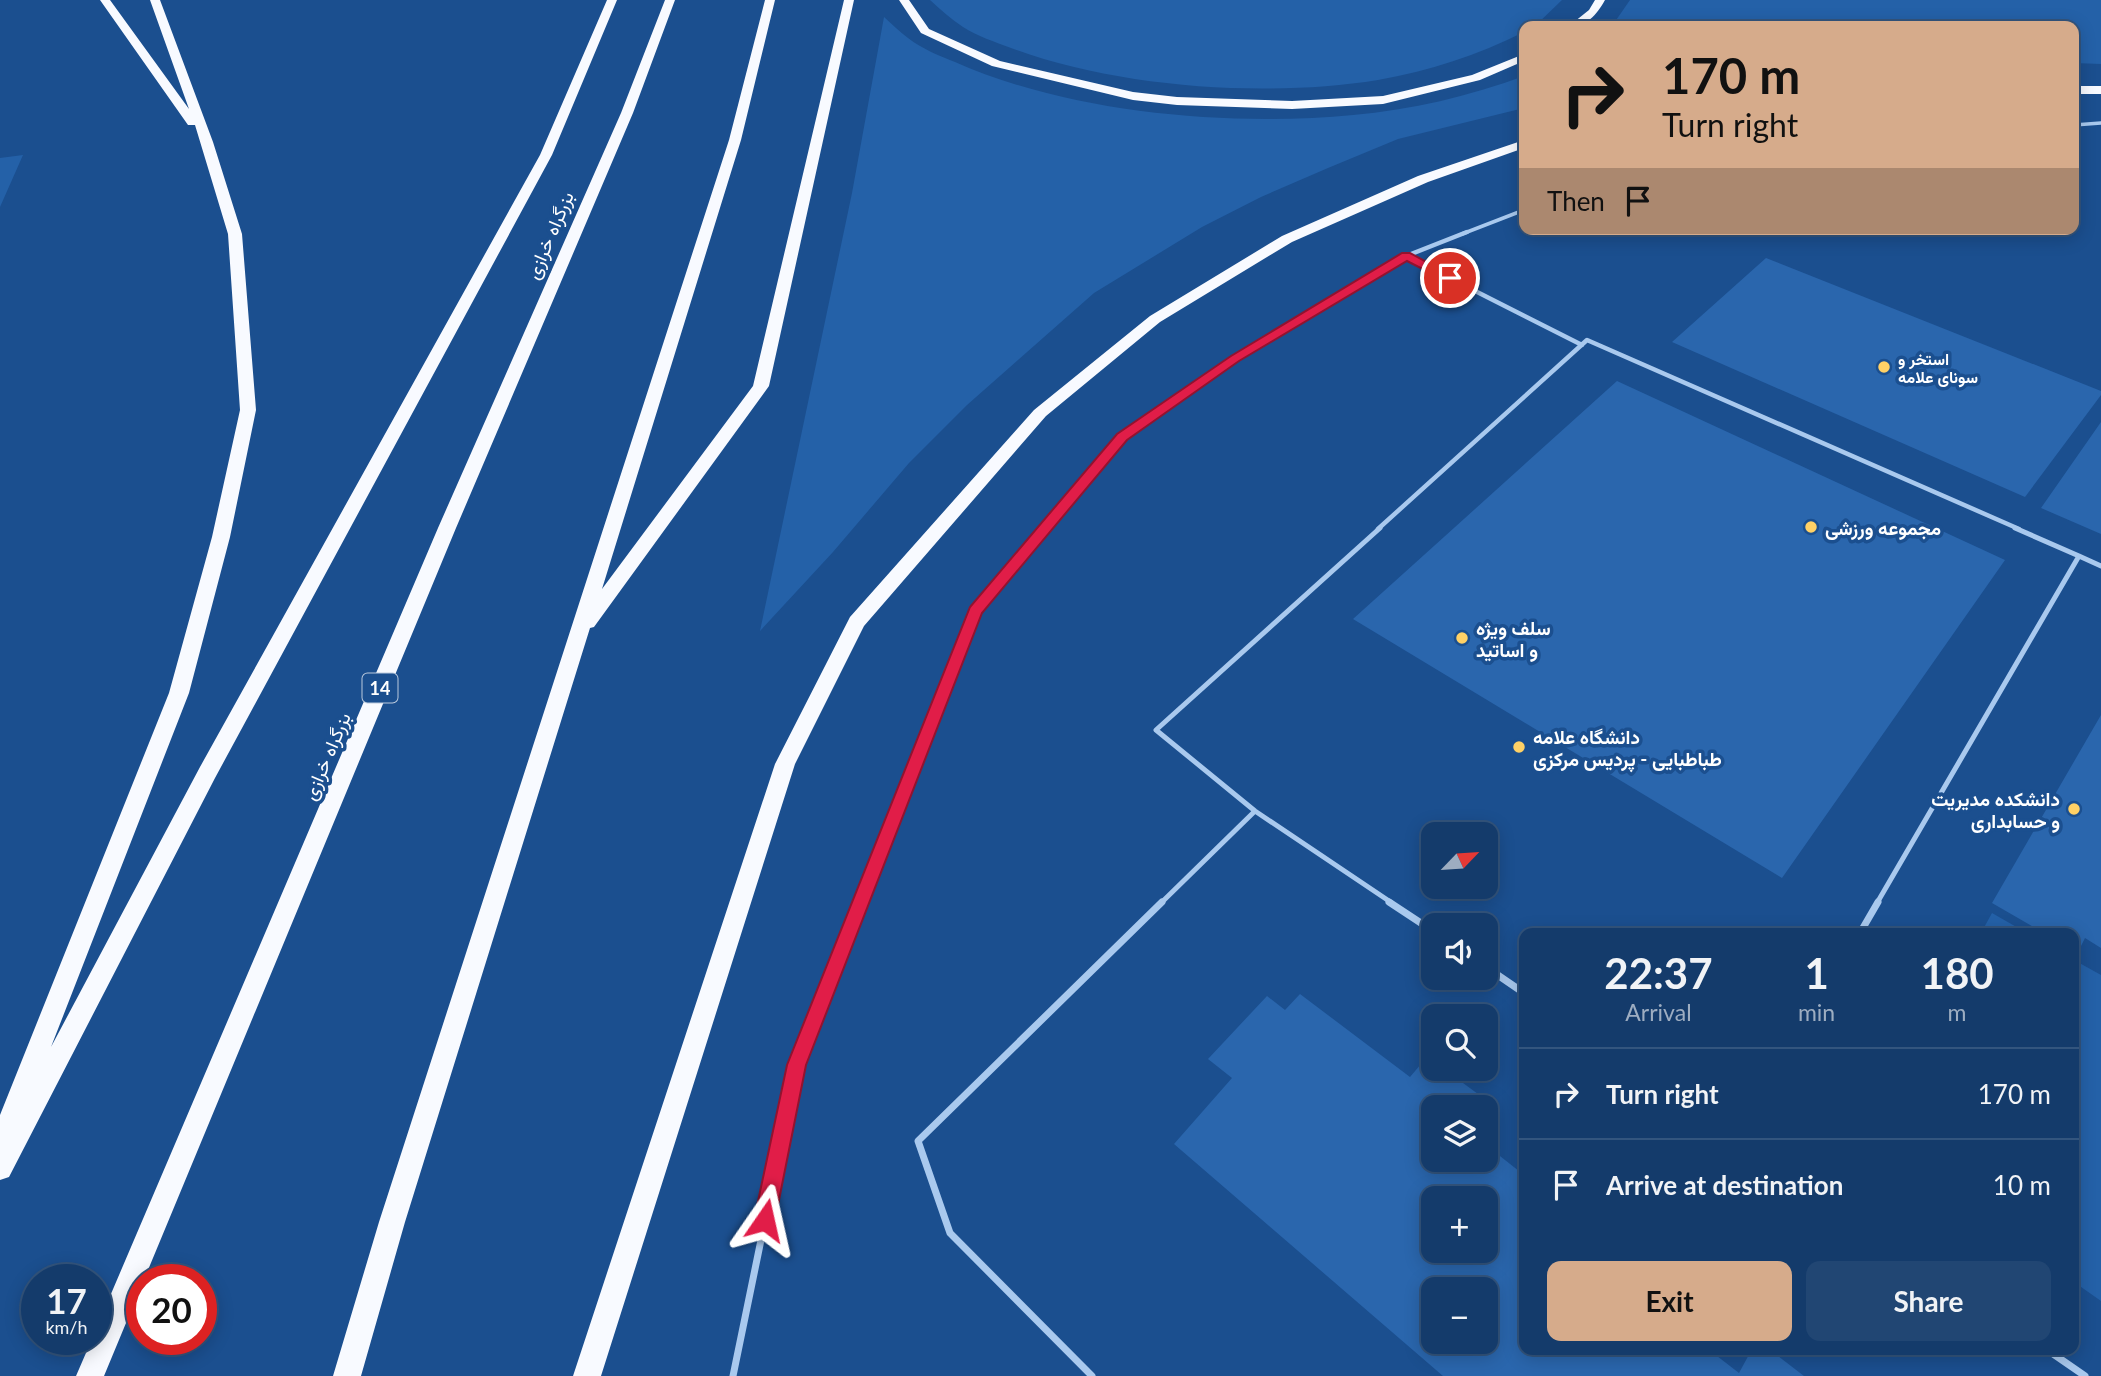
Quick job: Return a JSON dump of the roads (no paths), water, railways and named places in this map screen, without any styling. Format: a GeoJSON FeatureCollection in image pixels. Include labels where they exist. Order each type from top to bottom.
{"type":"FeatureCollection","features":[{"type":"Feature","properties":{"kind":"highway"},"geometry":{"type":"LineString","coordinates":[[105,0],[207,142]]}},
{"type":"Feature","properties":{"kind":"highway"},"geometry":{"type":"LineString","coordinates":[[0,1145],[178,693],[221,537],[248,410],[235,234],[207,142],[156,0]]}},
{"type":"Feature","properties":{"kind":"highway"},"geometry":{"type":"LineString","coordinates":[[0,1168],[207,773],[546,155],[612,0]]}},
{"type":"Feature","properties":{"kind":"highway","name":"بزرگراه خرازی"},"geometry":{"type":"LineString","coordinates":[[90,1376],[447,528],[627,113],[670,0]]}},
{"type":"Feature","properties":{"kind":"highway"},"geometry":{"type":"LineString","coordinates":[[347,1376],[396,1209],[735,140],[770,0]]}},
{"type":"Feature","properties":{"kind":"highway"},"geometry":{"type":"LineString","coordinates":[[578,635],[761,386],[849,0]]}},
{"type":"Feature","properties":{"kind":"highway"},"geometry":{"type":"LineString","coordinates":[[904,0],[925,31],[996,64],[1133,96],[1177,101],[1292,105],[1383,100],[1476,78],[1519,59]]}},
{"type":"Feature","properties":{"kind":"highway"},"geometry":{"type":"LineString","coordinates":[[1581,21],[1593,12],[1600,0]]}},
{"type":"Feature","properties":{"kind":"highway"},"geometry":{"type":"LineString","coordinates":[[2079,90],[2101,90]]}},
{"type":"Feature","properties":{"kind":"highway"},"geometry":{"type":"LineString","coordinates":[[587,1376],[785,764],[857,622],[1040,413],[1155,319],[1287,239],[1423,179],[1519,146]]}},
{"type":"Feature","properties":{"kind":"lane"},"geometry":{"type":"LineString","coordinates":[[2079,125],[2101,123]]}},
{"type":"Feature","properties":{"kind":"lane"},"geometry":{"type":"LineString","coordinates":[[733,1376],[797,1065],[975,610],[1122,437],[1235,358],[1406,256],[1519,212]]}},
{"type":"Feature","properties":{"kind":"lane"},"geometry":{"type":"LineString","coordinates":[[1406,256],[1582,345]]}},
{"type":"Feature","properties":{"kind":"lane"},"geometry":{"type":"LineString","coordinates":[[1421,924],[1255,811],[1156,730],[1587,340],[2101,566]]}},
{"type":"Feature","properties":{"kind":"lane"},"geometry":{"type":"LineString","coordinates":[[1863,928],[2079,556]]}},
{"type":"Feature","properties":{"kind":"lane"},"geometry":{"type":"LineString","coordinates":[[1092,1376],[950,1233],[918,1141],[1255,811]]}},
{"type":"Feature","properties":{"kind":"lane"},"geometry":{"type":"LineString","coordinates":[[1498,975],[1519,990]]}},
{"type":"Feature","properties":{"kind":"lane"},"geometry":{"type":"LineString","coordinates":[[2055,1355],[2085,1376]]}},
{"type":"Feature","properties":{"kind":"place","name":"استخر و سونای علامه"},"geometry":{"type":"Point","coordinates":[1884,367]}},
{"type":"Feature","properties":{"kind":"place","name":"مجموعه ورزشی"},"geometry":{"type":"Point","coordinates":[1811,527]}},
{"type":"Feature","properties":{"kind":"place","name":"سلف ویژه و اساتید"},"geometry":{"type":"Point","coordinates":[1462,638]}},
{"type":"Feature","properties":{"kind":"place","name":"دانشگاه علامه طباطبایی - پردیس مرکزی"},"geometry":{"type":"Point","coordinates":[1519,747]}},
{"type":"Feature","properties":{"kind":"place","name":"دانشکده مدیریت و حسابداری"},"geometry":{"type":"Point","coordinates":[2074,809]}}]}
